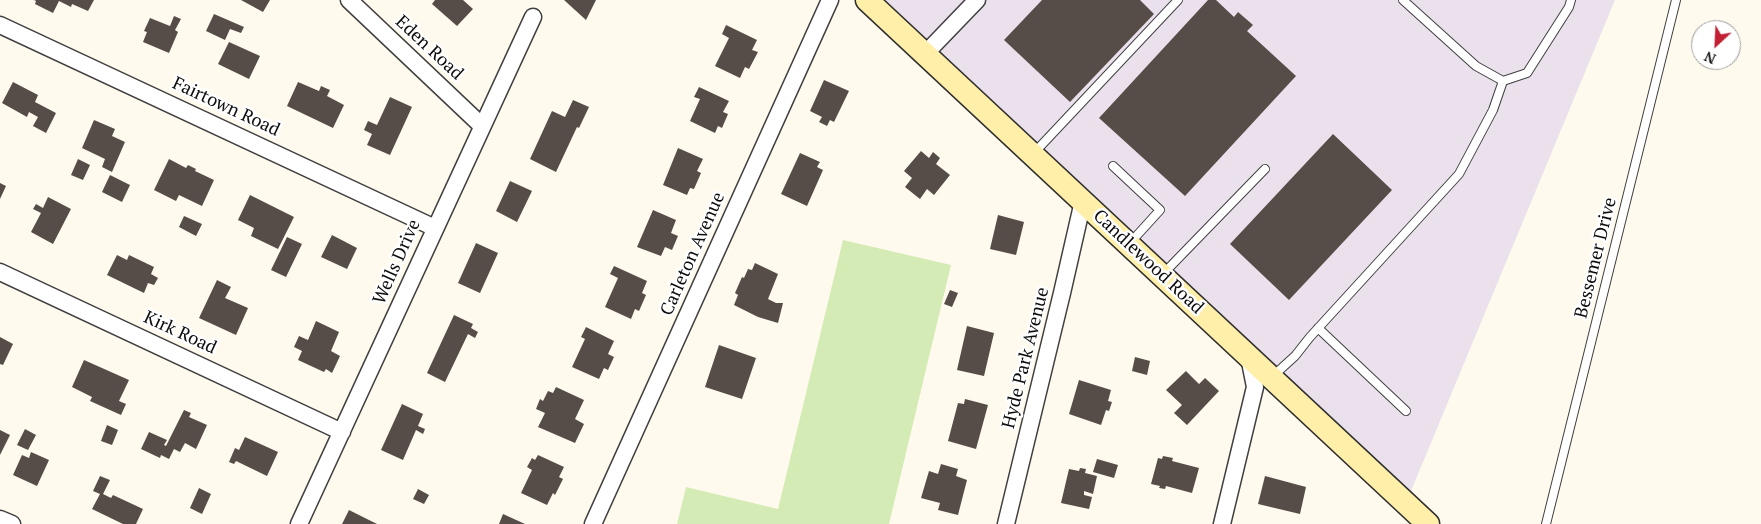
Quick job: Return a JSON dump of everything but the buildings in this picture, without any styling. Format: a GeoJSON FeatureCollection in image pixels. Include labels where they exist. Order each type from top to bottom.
{"type":"FeatureCollection","features":[{"type":"Feature","properties":{"kind":"street","name":"Eden Road"},"geometry":{"type":"LineString","coordinates":[[349,0],[482,126]]}},
{"type":"Feature","properties":{"kind":"street","name":"Carleton Avenue"},"geometry":{"type":"LineString","coordinates":[[593,524],[830,0]]}},
{"type":"Feature","properties":{"kind":"street","name":"Candlewood Road"},"geometry":{"type":"LineString","coordinates":[[867,0],[1428,524]]}},
{"type":"Feature","properties":{"kind":"street"},"geometry":{"type":"LineString","coordinates":[[925,54],[977,0]]}},
{"type":"Feature","properties":{"kind":"street","name":"Wells Drive"},"geometry":{"type":"LineString","coordinates":[[299,524],[533,17]]}},
{"type":"Feature","properties":{"kind":"street","name":"Fairtown Road"},"geometry":{"type":"LineString","coordinates":[[0,25],[434,228]]}},
{"type":"Feature","properties":{"kind":"street","name":"Hyde Park Avenue"},"geometry":{"type":"LineString","coordinates":[[1006,524],[1083,201]]}},
{"type":"Feature","properties":{"kind":"street","name":"Kirk Road"},"geometry":{"type":"LineString","coordinates":[[0,272],[342,432]]}},
{"type":"Feature","properties":{"kind":"street"},"geometry":{"type":"LineString","coordinates":[[1222,524],[1255,387],[1249,357]]}},
{"type":"Feature","properties":{"kind":"street"},"geometry":{"type":"LineString","coordinates":[[0,519],[12,524]]}},
{"type":"Feature","properties":{"kind":"lane"},"geometry":{"type":"LineString","coordinates":[[1033,155],[1178,0]]}},
{"type":"Feature","properties":{"kind":"lane"},"geometry":{"type":"LineString","coordinates":[[1403,0],[1476,66],[1503,81],[1526,73],[1569,7],[1571,0]]}},
{"type":"Feature","properties":{"kind":"lane","name":"Bessemer Drive"},"geometry":{"type":"LineString","coordinates":[[1546,524],[1676,0]]}},
{"type":"Feature","properties":{"kind":"lane"},"geometry":{"type":"LineString","coordinates":[[1271,378],[1295,356],[1318,328],[1458,174],[1493,110],[1503,81]]}},
{"type":"Feature","properties":{"kind":"lane"},"geometry":{"type":"LineString","coordinates":[[1113,166],[1160,210],[1129,245]]}},
{"type":"Feature","properties":{"kind":"lane"},"geometry":{"type":"LineString","coordinates":[[1162,275],[1265,169]]}},
{"type":"Feature","properties":{"kind":"lane"},"geometry":{"type":"LineString","coordinates":[[1318,328],[1406,411]]}},
{"type":"Feature","properties":{"kind":"shaded area"},"geometry":{"type":"Polygon","coordinates":[[[867,0],[1615,0],[1406,503],[867,0]]]}},
{"type":"Feature","properties":{"kind":"green space"},"geometry":{"type":"Polygon","coordinates":[[[843,240],[951,265],[889,524],[677,524],[686,487],[778,509],[843,240]]]}}]}
